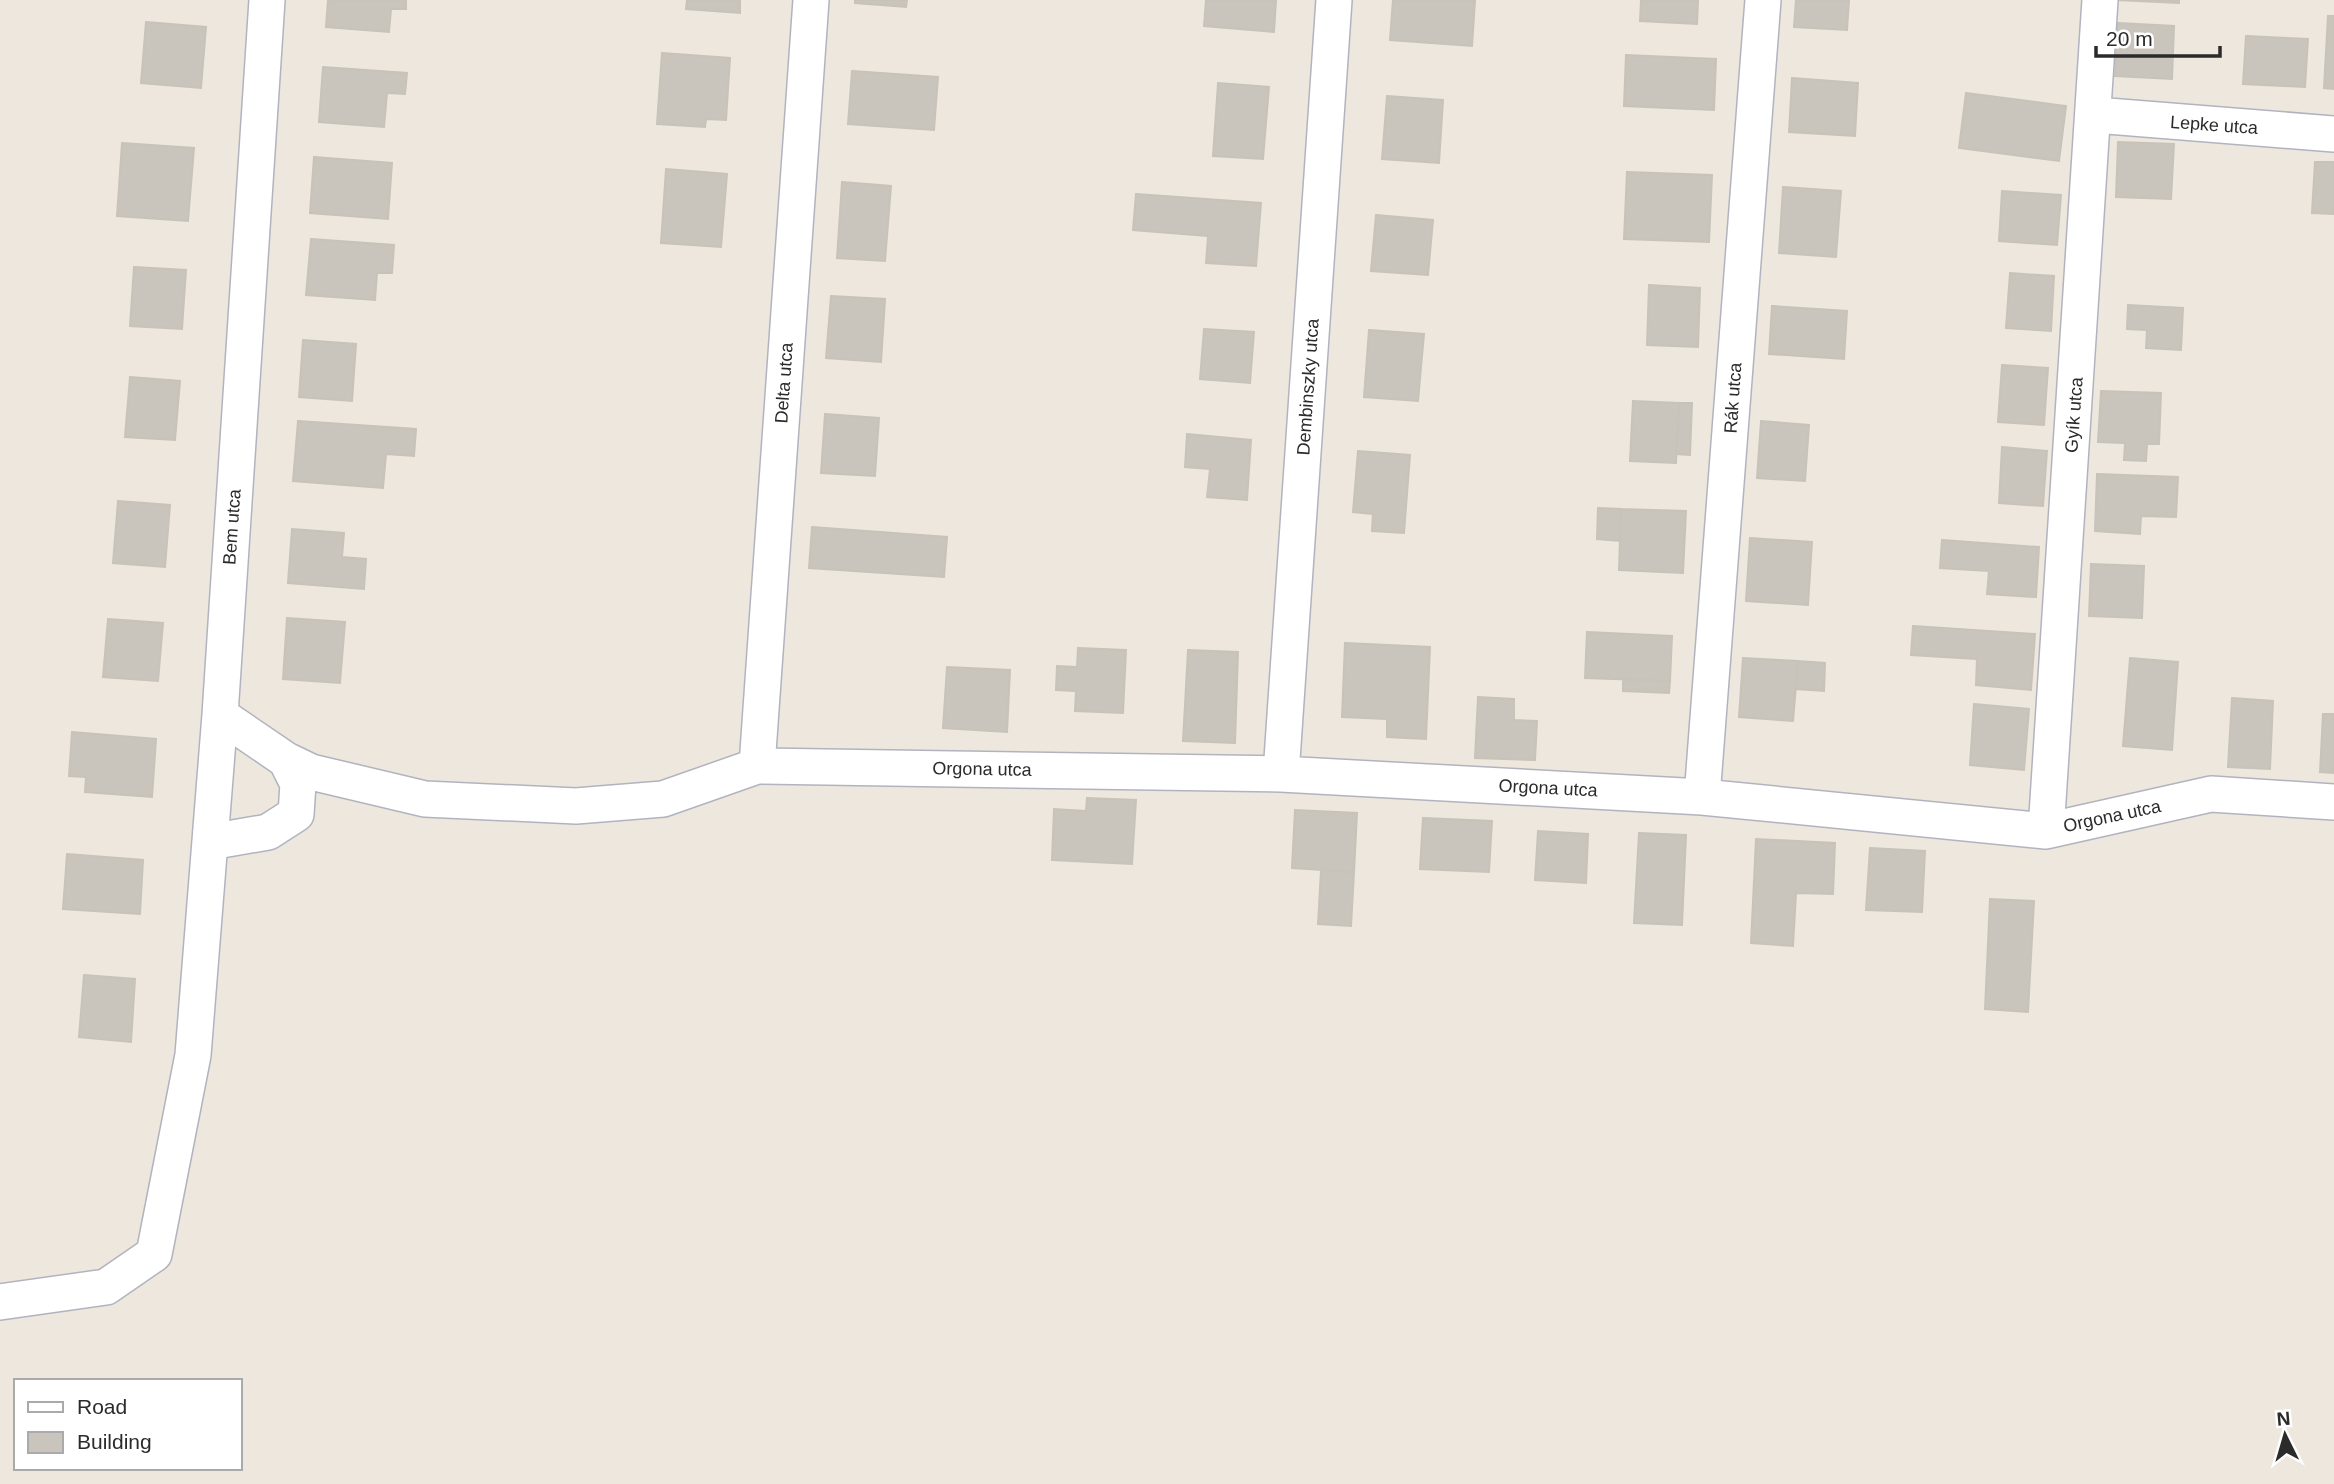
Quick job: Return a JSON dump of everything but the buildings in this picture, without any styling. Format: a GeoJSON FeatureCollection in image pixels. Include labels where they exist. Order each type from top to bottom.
{"type":"FeatureCollection","features":[{"type":"Feature","properties":{"kind":"street","name":"Bem utca"},"geometry":{"type":"LineString","coordinates":[[0,1303],[106,1287],[154,1254],[193,1055],[220,715],[267,0]]}},
{"type":"Feature","properties":{"kind":"street","name":"Delta utca"},"geometry":{"type":"LineString","coordinates":[[757,766],[811,0]]}},
{"type":"Feature","properties":{"kind":"street","name":"Dembinszky utca"},"geometry":{"type":"LineString","coordinates":[[1281,774],[1334,0]]}},
{"type":"Feature","properties":{"kind":"street","name":"Rák utca"},"geometry":{"type":"LineString","coordinates":[[1702,796],[1763,0]]}},
{"type":"Feature","properties":{"kind":"street","name":"Gyík utca"},"geometry":{"type":"LineString","coordinates":[[2046,831],[2095,115],[2100,0]]}},
{"type":"Feature","properties":{"kind":"street","name":"Lepke utca"},"geometry":{"type":"LineString","coordinates":[[2095,115],[2334,134]]}},
{"type":"Feature","properties":{"kind":"street"},"geometry":{"type":"LineString","coordinates":[[220,715],[286,760],[311,772],[425,799],[576,806],[663,799],[757,766]]}},
{"type":"Feature","properties":{"kind":"street"},"geometry":{"type":"LineString","coordinates":[[210,842],[268,832],[296,814],[298,784],[286,760]]}},
{"type":"Feature","properties":{"kind":"street","name":"Orgona utca"},"geometry":{"type":"LineString","coordinates":[[757,766],[1281,774],[1702,796],[2046,831],[2211,794],[2334,802]]}}]}
